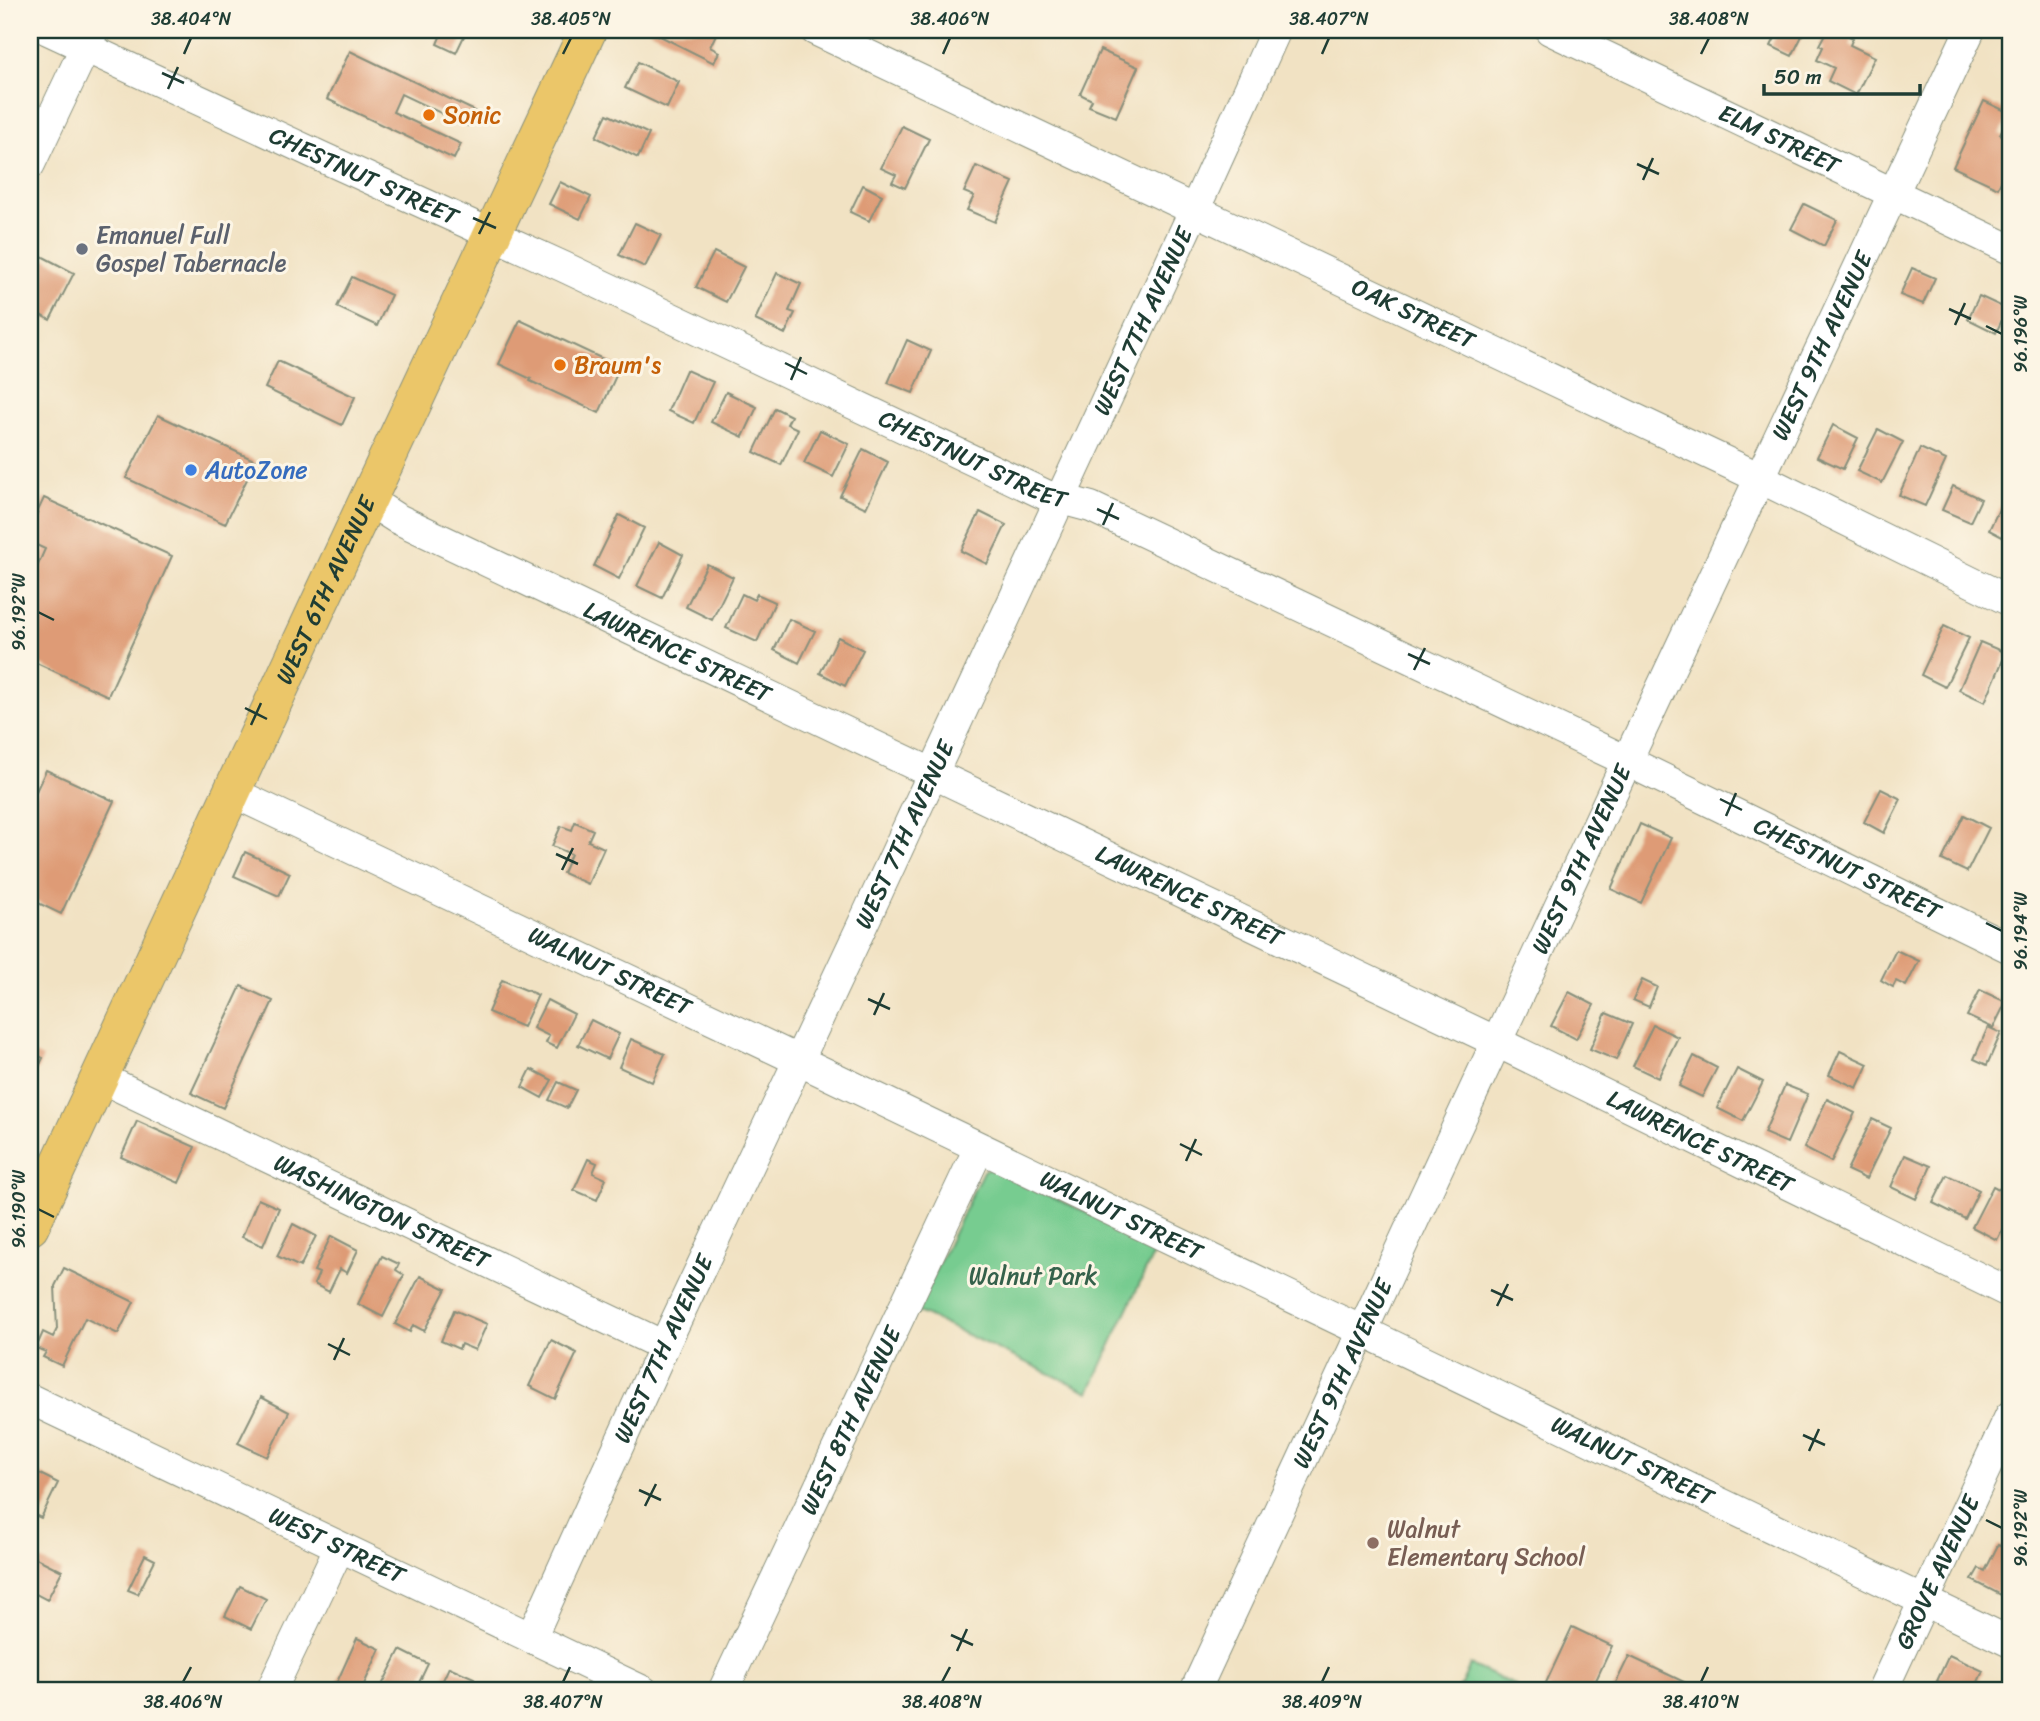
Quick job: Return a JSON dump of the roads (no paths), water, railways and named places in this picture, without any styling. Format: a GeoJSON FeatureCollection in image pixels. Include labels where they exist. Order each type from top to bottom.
{"type":"FeatureCollection","features":[{"type":"Feature","properties":{"kind":"main road","name":"WEST 6TH AVENUE"},"geometry":{"type":"LineString","coordinates":[[30,1227],[588,30]]}},
{"type":"Feature","properties":{"kind":"street","name":"CHESTNUT STREET"},"geometry":{"type":"LineString","coordinates":[[48,30],[90,38],[492,234],[1046,495],[1091,507],[1627,761],[2010,948]]}},
{"type":"Feature","properties":{"kind":"street","name":"OAK STREET"},"geometry":{"type":"LineString","coordinates":[[814,30],[1760,478],[2010,601]]}},
{"type":"Feature","properties":{"kind":"street","name":"WEST 7TH AVENUE"},"geometry":{"type":"LineString","coordinates":[[531,1638],[1276,30]]}},
{"type":"Feature","properties":{"kind":"street","name":"ELM STREET"},"geometry":{"type":"LineString","coordinates":[[1549,30],[2010,249]]}},
{"type":"Feature","properties":{"kind":"street","name":"WEST 9TH AVENUE"},"geometry":{"type":"LineString","coordinates":[[1195,1691],[1970,30]]}},
{"type":"Feature","properties":{"kind":"street"},"geometry":{"type":"LineString","coordinates":[[30,164],[90,38]]}},
{"type":"Feature","properties":{"kind":"street","name":"LAWRENCE STREET"},"geometry":{"type":"LineString","coordinates":[[368,500],[396,518],[1497,1042],[2010,1293]]}},
{"type":"Feature","properties":{"kind":"street","name":"WALNUT STREET"},"geometry":{"type":"LineString","coordinates":[[232,792],[799,1060],[2010,1642]]}},
{"type":"Feature","properties":{"kind":"street","name":"WASHINGTON STREET"},"geometry":{"type":"LineString","coordinates":[[99,1077],[664,1346]]}},
{"type":"Feature","properties":{"kind":"street","name":"WEST 8TH AVENUE"},"geometry":{"type":"LineString","coordinates":[[723,1691],[979,1148]]}},
{"type":"Feature","properties":{"kind":"street","name":"WEST STREET"},"geometry":{"type":"LineString","coordinates":[[30,1399],[643,1691]]}},
{"type":"Feature","properties":{"kind":"street","name":"GROVE AVENUE"},"geometry":{"type":"LineString","coordinates":[[1882,1691],[2010,1416]]}},
{"type":"Feature","properties":{"kind":"street"},"geometry":{"type":"LineString","coordinates":[[271,1691],[338,1548]]}},
{"type":"Feature","properties":{"kind":"place","name":"Sonic"},"geometry":{"type":"Point","coordinates":[429,115]}},
{"type":"Feature","properties":{"kind":"place","name":"Emanuel Full Gospel Tabernacle"},"geometry":{"type":"Point","coordinates":[82,249]}},
{"type":"Feature","properties":{"kind":"place","name":"Braum's"},"geometry":{"type":"Point","coordinates":[560,365]}},
{"type":"Feature","properties":{"kind":"place","name":"AutoZone"},"geometry":{"type":"Point","coordinates":[191,470]}},
{"type":"Feature","properties":{"kind":"place","name":"Walnut Elementary School"},"geometry":{"type":"Point","coordinates":[1373,1543]}},
{"type":"Feature","properties":{"kind":"park label","name":"Walnut Park"},"geometry":{"type":"Point","coordinates":[1033,1276]}}]}
